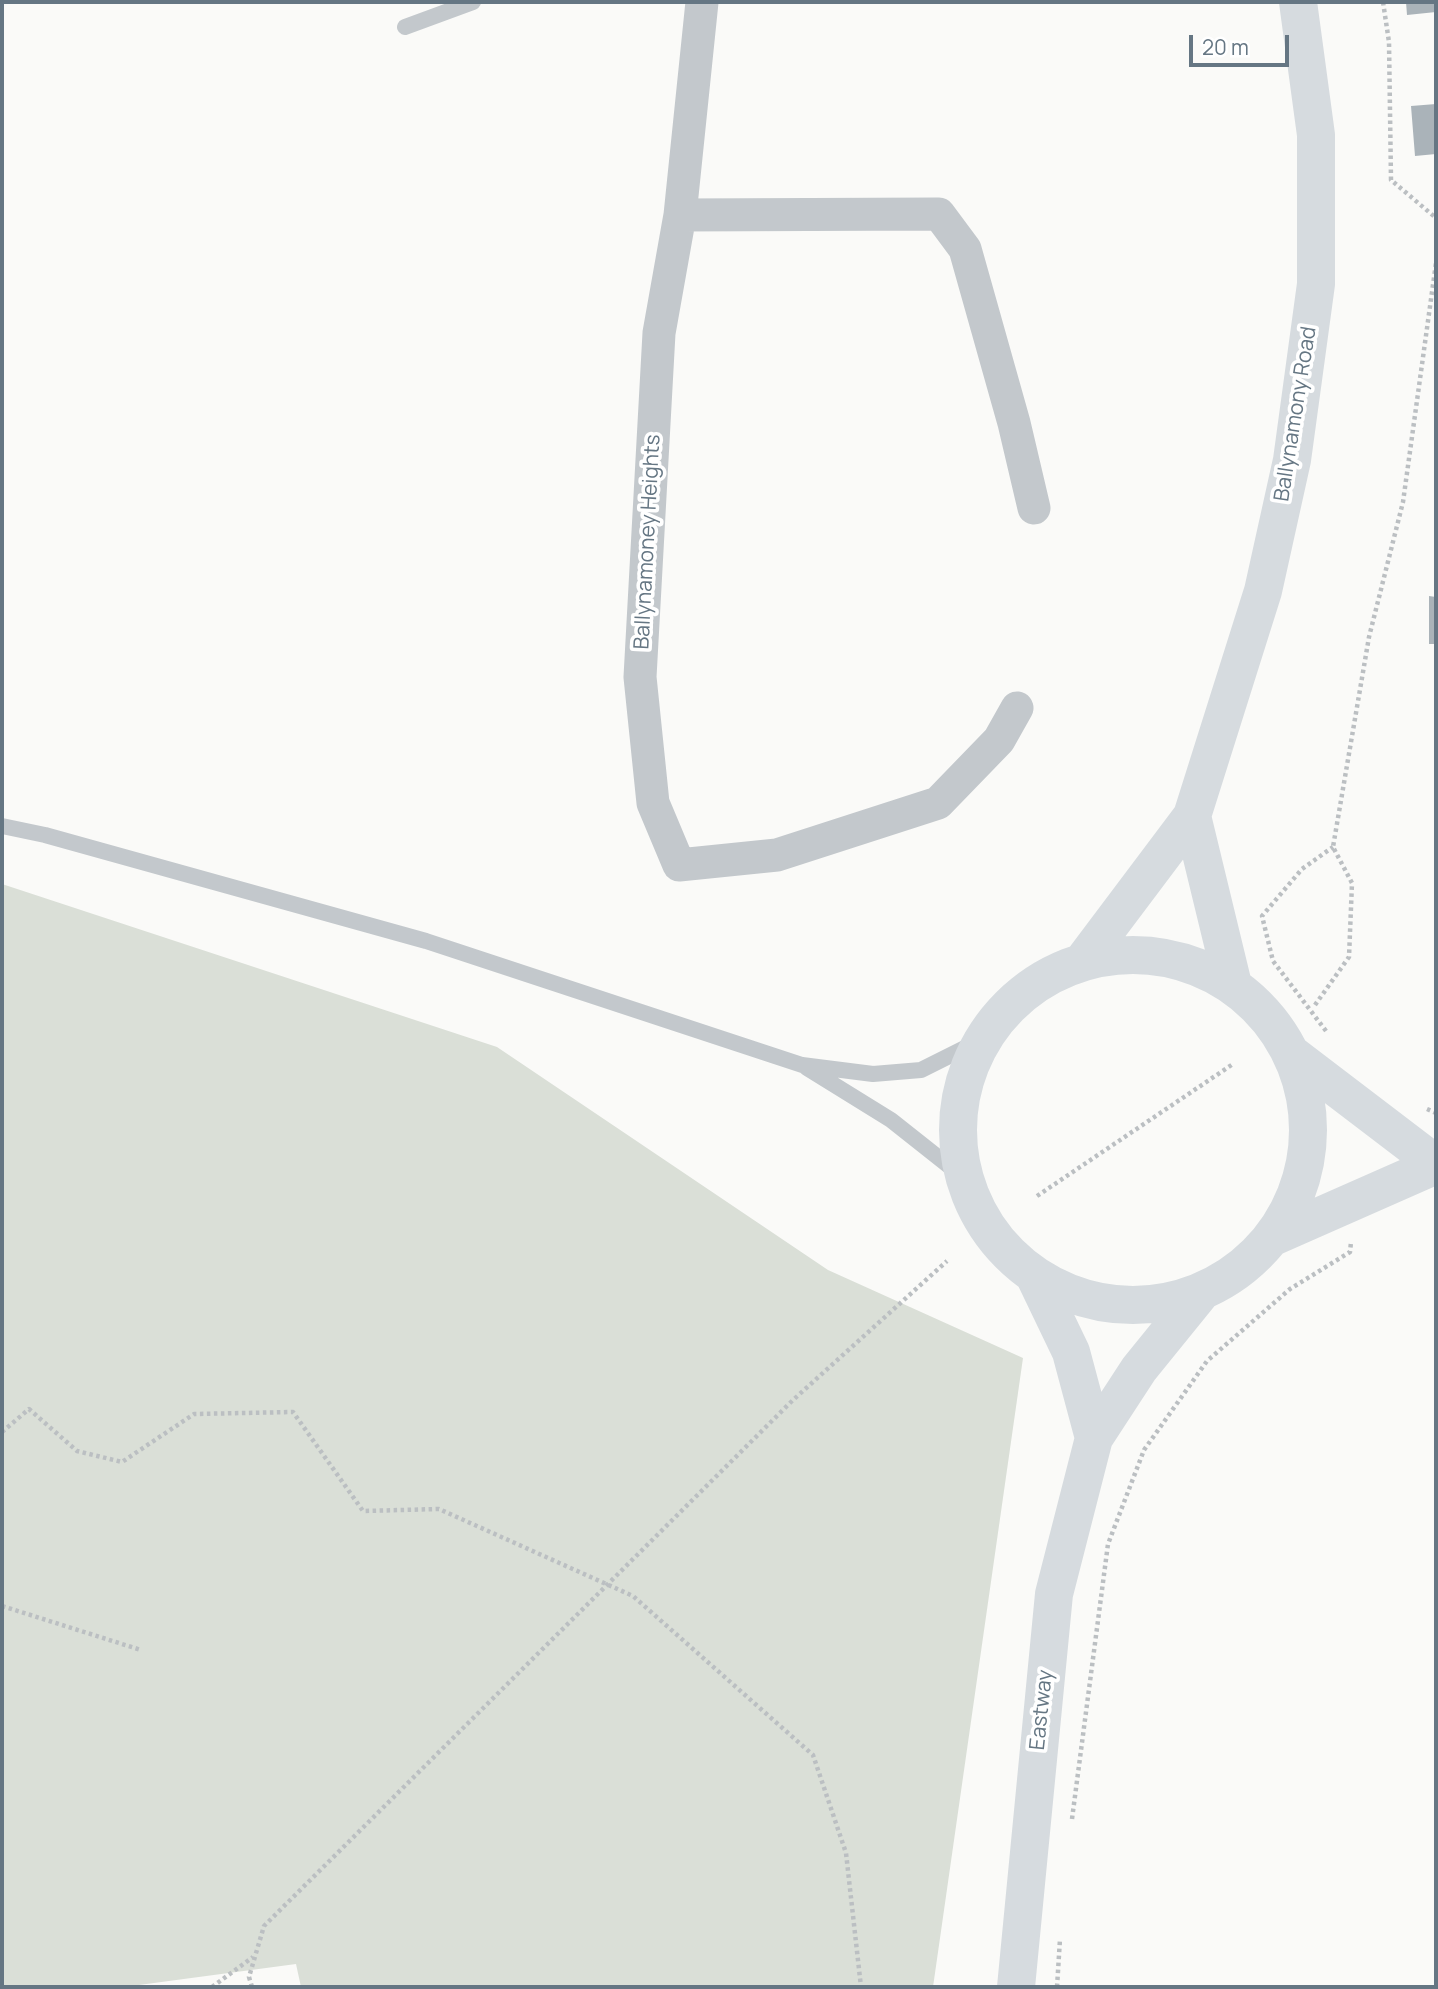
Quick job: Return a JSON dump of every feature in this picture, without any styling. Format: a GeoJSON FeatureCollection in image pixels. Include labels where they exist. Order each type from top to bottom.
{"type":"FeatureCollection","features":[{"type":"Feature","properties":{"kind":"main road","name":"Ballynamony Road"},"geometry":{"type":"LineString","coordinates":[[1083,961],[1192,816],[1263,591],[1292,460],[1316,284],[1316,135],[1298,2]]}},
{"type":"Feature","properties":{"kind":"main road"},"geometry":{"type":"LineString","coordinates":[[1192,816],[1233,985]]}},
{"type":"Feature","properties":{"kind":"main road"},"geometry":{"type":"LineString","coordinates":[[1135,954],[1186,962],[1233,985],[1268,1016],[1293,1055],[1307,1101],[1309,1148],[1298,1194],[1275,1236],[1241,1271],[1199,1295],[1143,1307],[1086,1301],[1035,1277],[1003,1250],[987,1227],[963,1177],[957,1130],[963,1082],[983,1039],[1009,1005],[1043,978],[1083,961],[1135,954]]}},
{"type":"Feature","properties":{"kind":"main road"},"geometry":{"type":"LineString","coordinates":[[1275,1236],[1436,1164],[1293,1055]]}},
{"type":"Feature","properties":{"kind":"main road","name":"Eastway"},"geometry":{"type":"LineString","coordinates":[[1035,1277],[1071,1352],[1094,1438]]}},
{"type":"Feature","properties":{"kind":"main road","name":"Eastway"},"geometry":{"type":"LineString","coordinates":[[1016,1987],[1054,1594],[1094,1438],[1139,1369],[1199,1295]]}},
{"type":"Feature","properties":{"kind":"street","name":"Ballynamoney Heights"},"geometry":{"type":"LineString","coordinates":[[702,2],[680,215],[659,333],[640,677],[653,803],[679,865],[777,855],[938,803],[999,740],[1017,708]]}},
{"type":"Feature","properties":{"kind":"street"},"geometry":{"type":"LineString","coordinates":[[680,215],[939,214],[965,249],[1014,424],[1034,508]]}},
{"type":"Feature","properties":{"kind":"lane"},"geometry":{"type":"LineString","coordinates":[[405,27],[473,2]]}},
{"type":"Feature","properties":{"kind":"lane"},"geometry":{"type":"LineString","coordinates":[[2,826],[45,835],[426,941],[802,1065],[873,1074],[921,1070],[983,1039]]}},
{"type":"Feature","properties":{"kind":"lane"},"geometry":{"type":"LineString","coordinates":[[802,1065],[891,1120],[963,1177]]}},
{"type":"Feature","properties":{"kind":"path"},"geometry":{"type":"LineString","coordinates":[[1383,2],[1389,42],[1391,180],[1436,218]]}},
{"type":"Feature","properties":{"kind":"path"},"geometry":{"type":"LineString","coordinates":[[1315,1005],[1349,957],[1352,883],[1332,847],[1369,637],[1403,502],[1436,263]]}},
{"type":"Feature","properties":{"kind":"path"},"geometry":{"type":"LineString","coordinates":[[1331,1038],[1273,961],[1262,916],[1302,869],[1332,847]]}},
{"type":"Feature","properties":{"kind":"path"},"geometry":{"type":"LineString","coordinates":[[1037,1196],[1233,1064]]}},
{"type":"Feature","properties":{"kind":"path"},"geometry":{"type":"LineString","coordinates":[[1424,1108],[1436,1113]]}},
{"type":"Feature","properties":{"kind":"path"},"geometry":{"type":"LineString","coordinates":[[1070,1830],[1108,1544],[1144,1450],[1207,1361],[1290,1289],[1350,1252]]}},
{"type":"Feature","properties":{"kind":"path"},"geometry":{"type":"LineString","coordinates":[[252,1987],[249,1977],[264,1926],[793,1400],[947,1261]]}},
{"type":"Feature","properties":{"kind":"path"},"geometry":{"type":"LineString","coordinates":[[2,1432],[29,1409],[77,1451],[122,1462],[194,1414],[293,1412],[363,1511],[439,1509],[633,1596],[813,1755],[846,1853],[861,1987]]}},
{"type":"Feature","properties":{"kind":"path"},"geometry":{"type":"LineString","coordinates":[[2,1606],[141,1650]]}},
{"type":"Feature","properties":{"kind":"path"},"geometry":{"type":"LineString","coordinates":[[1057,1987],[1060,1936]]}},
{"type":"Feature","properties":{"kind":"path"},"geometry":{"type":"LineString","coordinates":[[212,1987],[254,1956]]}},
{"type":"Feature","properties":{"kind":"shaded area"},"geometry":{"type":"Polygon","coordinates":[[[2,884],[497,1047],[828,1270],[1023,1358],[933,1987],[301,1987],[296,1964],[124,1987],[2,1987],[2,884]]]}},
{"type":"Feature","properties":{"kind":"building"},"geometry":{"type":"Polygon","coordinates":[[[1406,2],[1436,2],[1436,12],[1407,15],[1406,2]]]}},
{"type":"Feature","properties":{"kind":"building"},"geometry":{"type":"Polygon","coordinates":[[[1436,104],[1436,154],[1415,156],[1411,106],[1436,104]]]}},
{"type":"Feature","properties":{"kind":"building"},"geometry":{"type":"Polygon","coordinates":[[[1429,596],[1436,597],[1436,644],[1429,644],[1429,596]]]}}]}
